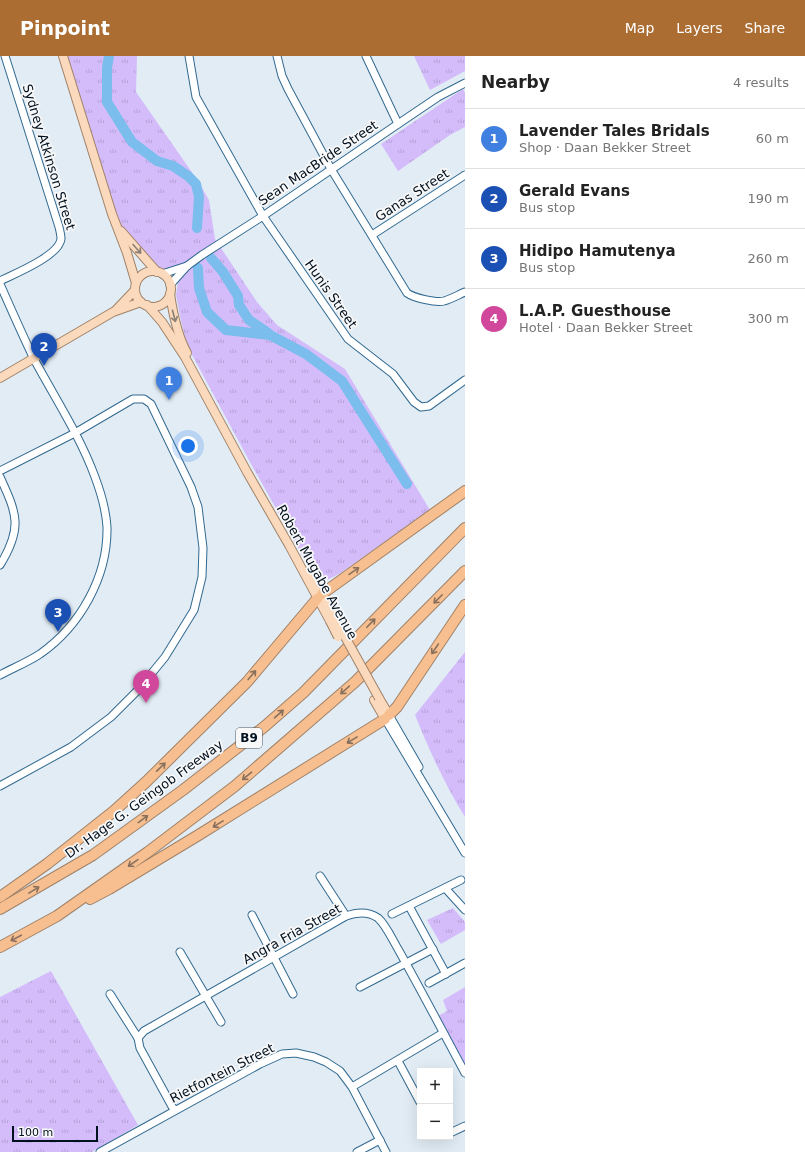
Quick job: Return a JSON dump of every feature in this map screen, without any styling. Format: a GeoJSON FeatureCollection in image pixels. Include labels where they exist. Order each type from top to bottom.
{"type":"FeatureCollection","features":[{"type":"Feature","properties":{"kind":"highway"},"geometry":{"type":"LineString","coordinates":[[0,897],[54,860],[114,811],[146,782],[247,682],[320,596],[465,491]]}},
{"type":"Feature","properties":{"kind":"highway","name":"Dr. Hage G. Geingob Freeway"},"geometry":{"type":"LineString","coordinates":[[0,909],[93,855],[183,790],[264,727],[303,693],[465,528]]}},
{"type":"Feature","properties":{"kind":"highway","name":"B9"},"geometry":{"type":"LineString","coordinates":[[0,947],[57,916],[148,852],[235,786],[355,682],[465,571]]}},
{"type":"Feature","properties":{"kind":"highway"},"geometry":{"type":"LineString","coordinates":[[57,916],[116,885],[288,780],[387,717],[397,707],[465,606]]}},
{"type":"Feature","properties":{"kind":"main road"},"geometry":{"type":"LineString","coordinates":[[63,56],[117,227],[127,253],[136,294],[144,304]]}},
{"type":"Feature","properties":{"kind":"main road"},"geometry":{"type":"LineString","coordinates":[[0,378],[114,312],[144,304],[152,306],[163,303],[170,294],[170,285],[168,281],[117,227]]}},
{"type":"Feature","properties":{"kind":"main road"},"geometry":{"type":"LineString","coordinates":[[114,312],[135,287],[139,278],[144,273],[150,271],[160,273]]}},
{"type":"Feature","properties":{"kind":"main road","name":"Robert Mugabe Avenue"},"geometry":{"type":"LineString","coordinates":[[170,294],[174,315],[185,349],[251,471],[311,576],[332,619],[387,717]]}},
{"type":"Feature","properties":{"kind":"main road","name":"Robert Mugabe Avenue"},"geometry":{"type":"LineString","coordinates":[[144,304],[162,322],[185,357],[247,472],[320,596]]}},
{"type":"Feature","properties":{"kind":"street","name":"Sydney Atkinson Street"},"geometry":{"type":"LineString","coordinates":[[0,281],[46,257],[56,249],[61,240],[59,227],[5,56]]}},
{"type":"Feature","properties":{"kind":"street","name":"Hunis Street"},"geometry":{"type":"LineString","coordinates":[[189,56],[196,97],[263,216],[348,339],[393,374],[421,407],[429,406],[465,380]]}},
{"type":"Feature","properties":{"kind":"street","name":"Ganas Street"},"geometry":{"type":"LineString","coordinates":[[277,56],[282,76],[288,89],[331,169],[404,289],[411,296],[439,302],[465,292]]}},
{"type":"Feature","properties":{"kind":"street"},"geometry":{"type":"LineString","coordinates":[[366,56],[398,124]]}},
{"type":"Feature","properties":{"kind":"street","name":"Sean MacBride Street"},"geometry":{"type":"LineString","coordinates":[[170,285],[187,266],[438,97],[465,83]]}},
{"type":"Feature","properties":{"kind":"street","name":"Ganas Street"},"geometry":{"type":"LineString","coordinates":[[372,235],[465,174]]}},
{"type":"Feature","properties":{"kind":"street","name":"Sean MacBride Street"},"geometry":{"type":"LineString","coordinates":[[160,273],[187,266]]}},
{"type":"Feature","properties":{"kind":"street"},"geometry":{"type":"LineString","coordinates":[[0,284],[34,358],[75,433],[95,477],[106,514],[106,538],[101,569],[86,604],[66,632],[39,655],[0,675]]}},
{"type":"Feature","properties":{"kind":"street"},"geometry":{"type":"LineString","coordinates":[[0,471],[75,433],[133,399],[144,399],[151,404],[191,487],[198,507],[203,552],[202,577],[197,601],[190,619],[165,657],[138,690],[111,717],[71,747],[0,786]]}},
{"type":"Feature","properties":{"kind":"street"},"geometry":{"type":"LineString","coordinates":[[0,477],[14,509],[15,522],[14,537],[11,546],[0,565]]}},
{"type":"Feature","properties":{"kind":"street","name":"Robert Mugabe Avenue"},"geometry":{"type":"LineString","coordinates":[[387,717],[465,846]]}},
{"type":"Feature","properties":{"kind":"street","name":"Robert Mugabe Avenue"},"geometry":{"type":"LineString","coordinates":[[387,717],[465,852]]}},
{"type":"Feature","properties":{"kind":"street"},"geometry":{"type":"LineString","coordinates":[[320,876],[346,916]]}},
{"type":"Feature","properties":{"kind":"street"},"geometry":{"type":"LineString","coordinates":[[392,914],[461,880]]}},
{"type":"Feature","properties":{"kind":"street"},"geometry":{"type":"LineString","coordinates":[[445,888],[465,910]]}},
{"type":"Feature","properties":{"kind":"street"},"geometry":{"type":"LineString","coordinates":[[409,906],[446,974]]}},
{"type":"Feature","properties":{"kind":"street","name":"Angra Fria Street"},"geometry":{"type":"LineString","coordinates":[[138,1038],[144,1031],[346,916],[362,912],[372,915],[381,921],[406,963],[465,1073]]}},
{"type":"Feature","properties":{"kind":"street"},"geometry":{"type":"LineString","coordinates":[[252,915],[293,994]]}},
{"type":"Feature","properties":{"kind":"street"},"geometry":{"type":"LineString","coordinates":[[360,987],[432,949]]}},
{"type":"Feature","properties":{"kind":"street"},"geometry":{"type":"LineString","coordinates":[[180,952],[221,1022]]}},
{"type":"Feature","properties":{"kind":"street"},"geometry":{"type":"LineString","coordinates":[[429,983],[465,963]]}},
{"type":"Feature","properties":{"kind":"street"},"geometry":{"type":"LineString","coordinates":[[110,994],[138,1038],[138,1044],[174,1110]]}},
{"type":"Feature","properties":{"kind":"street"},"geometry":{"type":"LineString","coordinates":[[352,1087],[443,1033]]}},
{"type":"Feature","properties":{"kind":"street","name":"Rietfontein Street"},"geometry":{"type":"LineString","coordinates":[[100,1152],[260,1064],[282,1054],[296,1053],[314,1057],[326,1062],[340,1072],[352,1087],[386,1152]]}},
{"type":"Feature","properties":{"kind":"street"},"geometry":{"type":"LineString","coordinates":[[398,1061],[417,1096]]}},
{"type":"Feature","properties":{"kind":"street"},"geometry":{"type":"LineString","coordinates":[[453,1132],[465,1126]]}},
{"type":"Feature","properties":{"kind":"street"},"geometry":{"type":"LineString","coordinates":[[357,1152],[380,1140]]}},
{"type":"Feature","properties":{"kind":"green space"},"geometry":{"type":"Polygon","coordinates":[[[63,56],[137,56],[136,92],[198,181],[209,200],[215,239],[257,302],[277,325],[345,369],[430,510],[339,574],[329,579],[321,579],[310,569],[251,464],[191,353],[185,338],[176,295],[178,282],[168,269],[162,274],[117,227],[63,56]]]}},
{"type":"Feature","properties":{"kind":"green space"},"geometry":{"type":"Polygon","coordinates":[[[414,56],[465,56],[465,71],[430,90],[414,56]]]}},
{"type":"Feature","properties":{"kind":"green space"},"geometry":{"type":"Polygon","coordinates":[[[463,89],[465,93],[465,127],[450,135],[398,171],[381,144],[463,89]]]}},
{"type":"Feature","properties":{"kind":"green space"},"geometry":{"type":"Polygon","coordinates":[[[465,652],[465,817],[438,767],[415,715],[465,652]]]}},
{"type":"Feature","properties":{"kind":"green space"},"geometry":{"type":"Polygon","coordinates":[[[453,908],[465,922],[465,930],[441,944],[427,920],[453,908]]]}},
{"type":"Feature","properties":{"kind":"green space"},"geometry":{"type":"Polygon","coordinates":[[[51,971],[138,1125],[92,1152],[0,1152],[0,997],[51,971]]]}},
{"type":"Feature","properties":{"kind":"green space"},"geometry":{"type":"Polygon","coordinates":[[[465,987],[465,1066],[438,1016],[447,1011],[443,1000],[465,987]]]}},
{"type":"Feature","properties":{"kind":"waterway"},"geometry":{"type":"LineString","coordinates":[[109,56],[107,68],[107,102],[132,142],[157,161],[173,166],[188,176],[196,184],[199,197],[197,228]]}},
{"type":"Feature","properties":{"kind":"waterway"},"geometry":{"type":"LineString","coordinates":[[211,258],[223,272],[238,296],[239,305],[249,320],[268,333]]}},
{"type":"Feature","properties":{"kind":"waterway"},"geometry":{"type":"LineString","coordinates":[[198,268],[199,288],[207,312],[226,330],[270,335],[306,354],[342,381],[407,484]]}},
{"type":"Feature","properties":{"kind":"place","name":"Gerald Evans"},"geometry":{"type":"Point","coordinates":[44,366]}},
{"type":"Feature","properties":{"kind":"place","name":"Lavender Tales Bridals"},"geometry":{"type":"Point","coordinates":[169,400]}},
{"type":"Feature","properties":{"kind":"place","name":"Hidipo Hamutenya"},"geometry":{"type":"Point","coordinates":[58,632]}},
{"type":"Feature","properties":{"kind":"place","name":"L.A.P. Guesthouse"},"geometry":{"type":"Point","coordinates":[146,703]}}]}
